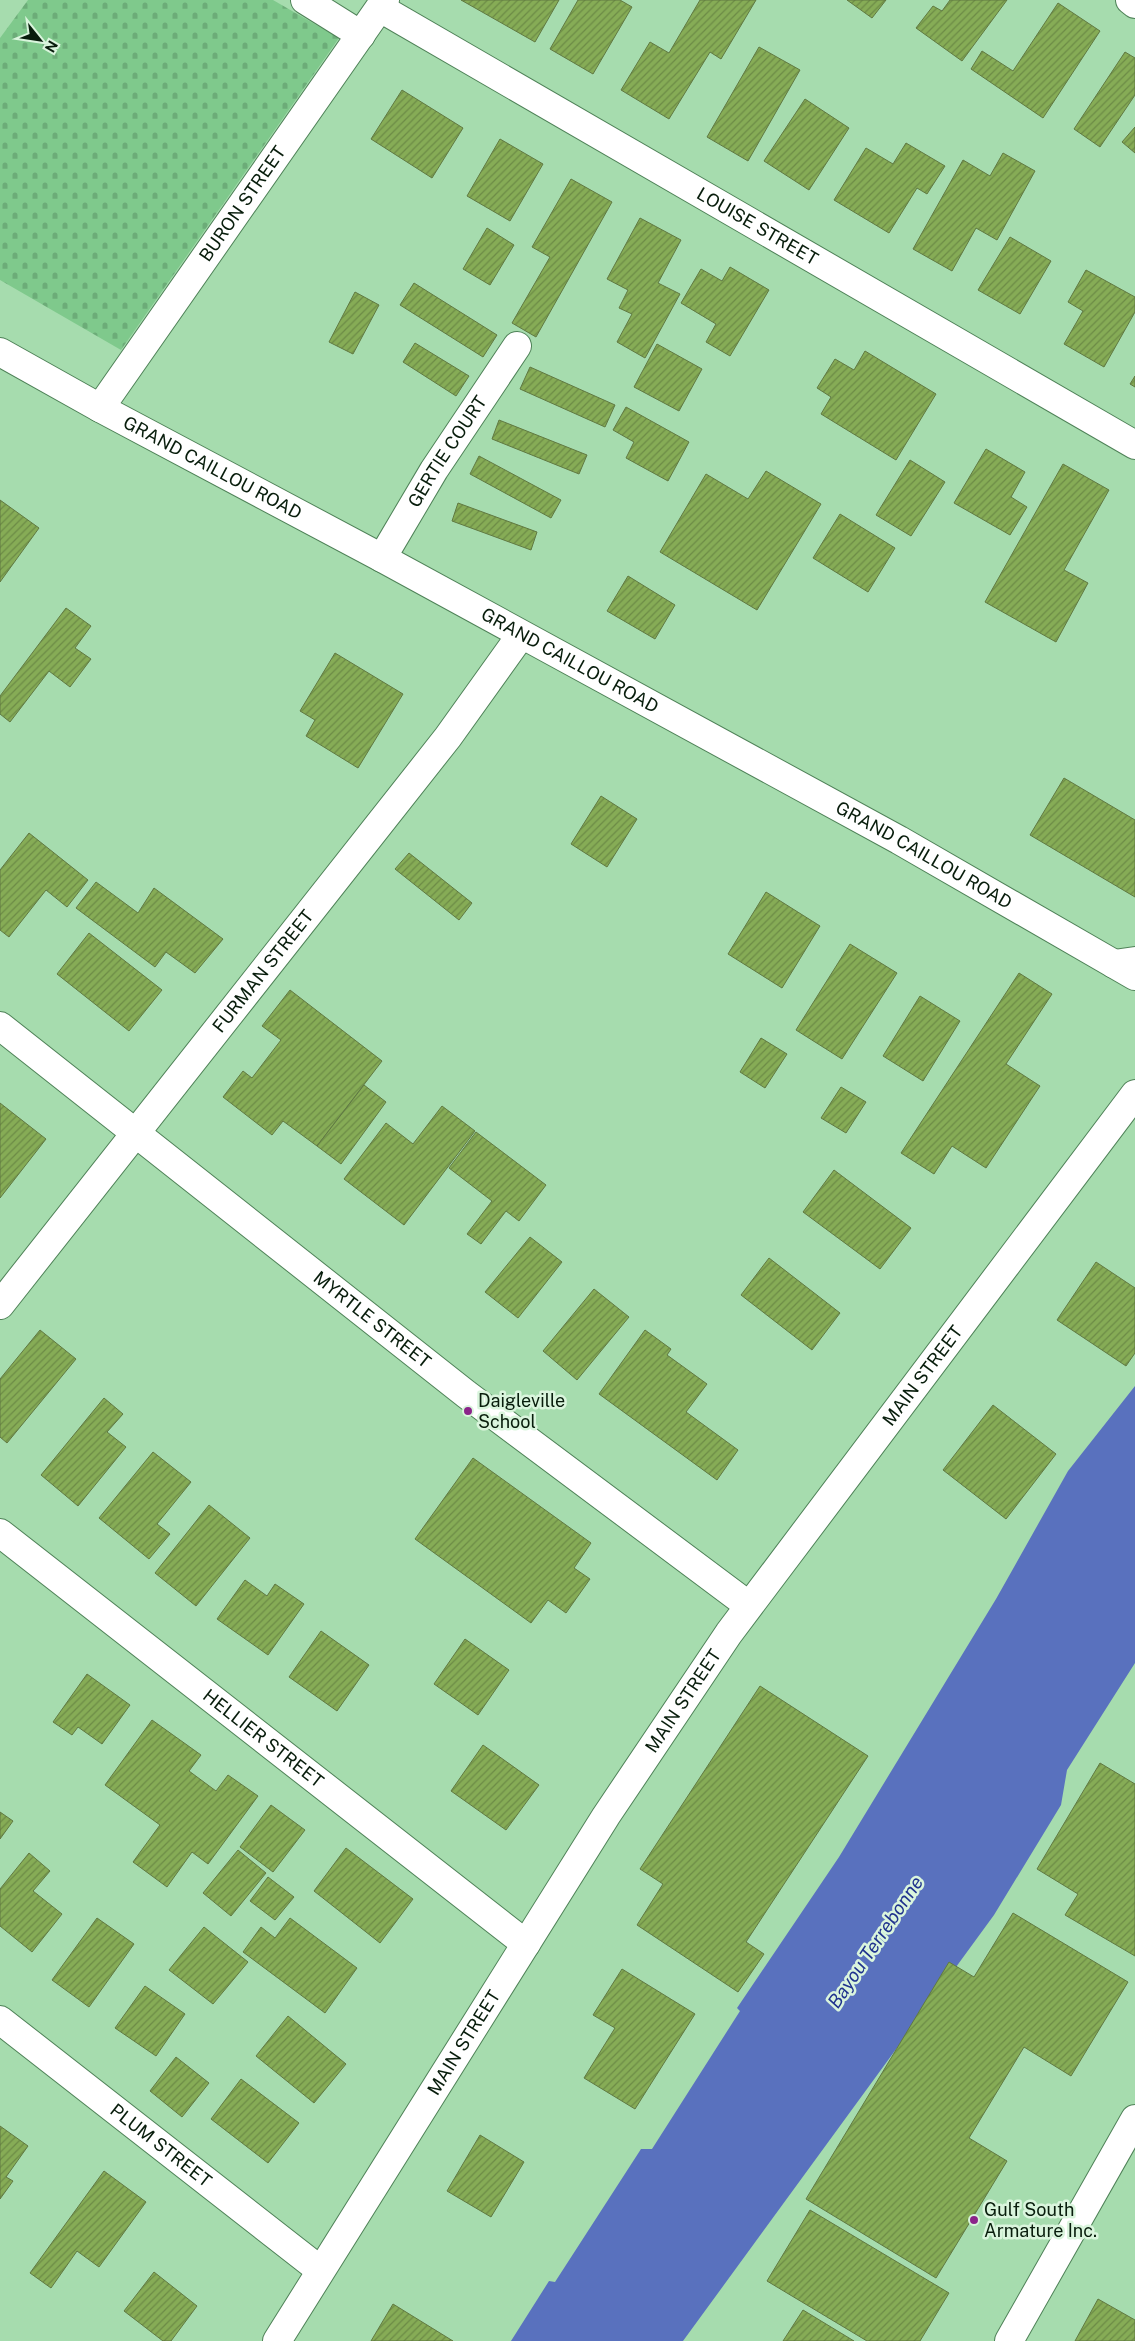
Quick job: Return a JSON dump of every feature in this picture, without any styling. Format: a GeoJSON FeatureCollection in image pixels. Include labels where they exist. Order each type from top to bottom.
{"type":"FeatureCollection","features":[{"type":"Feature","properties":{"kind":"street"},"geometry":{"type":"LineString","coordinates":[[305,0],[360,34]]}},
{"type":"Feature","properties":{"kind":"street"},"geometry":{"type":"LineString","coordinates":[[1130,0],[1135,4]]}},
{"type":"Feature","properties":{"kind":"street","name":"BURON STREET"},"geometry":{"type":"LineString","coordinates":[[100,408],[360,34],[383,4]]}},
{"type":"Feature","properties":{"kind":"street","name":"LOUISE STREET"},"geometry":{"type":"LineString","coordinates":[[383,4],[1135,445]]}},
{"type":"Feature","properties":{"kind":"street","name":"GERTIE COURT"},"geometry":{"type":"LineString","coordinates":[[382,558],[434,470],[517,346]]}},
{"type":"Feature","properties":{"kind":"street","name":"GRAND CAILLOU ROAD"},"geometry":{"type":"LineString","coordinates":[[0,352],[100,408],[382,558],[1128,967]]}},
{"type":"Feature","properties":{"kind":"street","name":"FURMAN STREET"},"geometry":{"type":"LineString","coordinates":[[0,1305],[448,738],[521,635]]}},
{"type":"Feature","properties":{"kind":"street","name":"MYRTLE STREET"},"geometry":{"type":"LineString","coordinates":[[0,1026],[466,1394],[748,1605]]}},
{"type":"Feature","properties":{"kind":"street","name":"MAIN STREET"},"geometry":{"type":"LineString","coordinates":[[277,2341],[606,1816],[748,1605],[1135,1094]]}},
{"type":"Feature","properties":{"kind":"street","name":"HELLIER STREET"},"geometry":{"type":"LineString","coordinates":[[0,1533],[526,1944]]}},
{"type":"Feature","properties":{"kind":"street","name":"PLUM STREET"},"geometry":{"type":"LineString","coordinates":[[0,2020],[320,2270]]}},
{"type":"Feature","properties":{"kind":"street"},"geometry":{"type":"LineString","coordinates":[[1008,2341],[1135,2119]]}},
{"type":"Feature","properties":{"kind":"green space"},"geometry":{"type":"Polygon","coordinates":[[[28,0],[273,0],[339,38],[121,350],[0,280],[0,38],[28,0]]]}},
{"type":"Feature","properties":{"kind":"water","name":"Bayou Terrebonne"},"geometry":{"type":"Polygon","coordinates":[[[1135,1386],[1135,1663],[1067,1770],[1061,1805],[994,1915],[683,2341],[511,2341],[549,2281],[555,2282],[641,2149],[652,2149],[740,2011],[737,2008],[839,1857],[996,1599],[1068,1471],[1135,1386]]]}},
{"type":"Feature","properties":{"kind":"building"},"geometry":{"type":"Polygon","coordinates":[[[461,0],[559,0],[535,42],[461,0]]]}},
{"type":"Feature","properties":{"kind":"building"},"geometry":{"type":"Polygon","coordinates":[[[578,0],[620,0],[632,7],[593,74],[550,49],[578,0]]]}},
{"type":"Feature","properties":{"kind":"building"},"geometry":{"type":"Polygon","coordinates":[[[700,0],[756,0],[721,59],[710,52],[669,119],[621,90],[650,42],[669,53],[700,0]]]}},
{"type":"Feature","properties":{"kind":"building"},"geometry":{"type":"Polygon","coordinates":[[[847,0],[886,0],[872,18],[847,0]]]}},
{"type":"Feature","properties":{"kind":"building"},"geometry":{"type":"Polygon","coordinates":[[[950,0],[1007,0],[962,61],[916,28],[933,6],[942,11],[950,0]]]}},
{"type":"Feature","properties":{"kind":"building"},"geometry":{"type":"Polygon","coordinates":[[[1058,3],[1100,31],[1043,118],[971,69],[982,51],[1013,71],[1058,3]]]}},
{"type":"Feature","properties":{"kind":"building"},"geometry":{"type":"Polygon","coordinates":[[[759,47],[800,70],[748,161],[707,137],[759,47]]]}},
{"type":"Feature","properties":{"kind":"building"},"geometry":{"type":"Polygon","coordinates":[[[1125,52],[1135,58],[1135,95],[1100,147],[1074,129],[1125,52]]]}},
{"type":"Feature","properties":{"kind":"building"},"geometry":{"type":"Polygon","coordinates":[[[402,90],[463,128],[432,178],[371,139],[402,90]]]}},
{"type":"Feature","properties":{"kind":"building"},"geometry":{"type":"Polygon","coordinates":[[[805,99],[849,128],[809,190],[764,161],[805,99]]]}},
{"type":"Feature","properties":{"kind":"building"},"geometry":{"type":"Polygon","coordinates":[[[1135,127],[1135,153],[1122,142],[1135,127]]]}},
{"type":"Feature","properties":{"kind":"building"},"geometry":{"type":"Polygon","coordinates":[[[500,139],[543,164],[510,221],[467,196],[500,139]]]}},
{"type":"Feature","properties":{"kind":"building"},"geometry":{"type":"Polygon","coordinates":[[[906,143],[945,166],[927,194],[917,188],[889,233],[834,200],[866,148],[893,164],[906,143]]]}},
{"type":"Feature","properties":{"kind":"building"},"geometry":{"type":"Polygon","coordinates":[[[1003,153],[1035,171],[997,240],[976,228],[952,271],[913,249],[963,160],[990,176],[1003,153]]]}},
{"type":"Feature","properties":{"kind":"building"},"geometry":{"type":"Polygon","coordinates":[[[571,179],[612,202],[536,337],[512,323],[550,257],[532,247],[571,179]]]}},
{"type":"Feature","properties":{"kind":"building"},"geometry":{"type":"Polygon","coordinates":[[[640,218],[681,240],[658,283],[680,294],[645,358],[617,342],[632,314],[619,308],[628,290],[607,279],[640,218]]]}},
{"type":"Feature","properties":{"kind":"building"},"geometry":{"type":"Polygon","coordinates":[[[487,228],[514,245],[490,285],[463,269],[487,228]]]}},
{"type":"Feature","properties":{"kind":"building"},"geometry":{"type":"Polygon","coordinates":[[[1010,237],[1051,261],[1020,314],[978,290],[1010,237]]]}},
{"type":"Feature","properties":{"kind":"building"},"geometry":{"type":"Polygon","coordinates":[[[730,267],[769,290],[730,356],[706,342],[716,324],[681,303],[701,269],[722,281],[730,267]]]}},
{"type":"Feature","properties":{"kind":"building"},"geometry":{"type":"Polygon","coordinates":[[[1086,270],[1135,297],[1135,312],[1104,367],[1064,344],[1083,311],[1068,302],[1086,270]]]}},
{"type":"Feature","properties":{"kind":"building"},"geometry":{"type":"Polygon","coordinates":[[[414,283],[497,335],[483,357],[400,305],[414,283]]]}},
{"type":"Feature","properties":{"kind":"building"},"geometry":{"type":"Polygon","coordinates":[[[355,292],[379,305],[353,354],[329,342],[355,292]]]}},
{"type":"Feature","properties":{"kind":"building"},"geometry":{"type":"Polygon","coordinates":[[[415,343],[469,376],[456,396],[403,362],[415,343]]]}},
{"type":"Feature","properties":{"kind":"building"},"geometry":{"type":"Polygon","coordinates":[[[657,344],[702,369],[679,411],[634,387],[657,344]]]}},
{"type":"Feature","properties":{"kind":"building"},"geometry":{"type":"Polygon","coordinates":[[[865,351],[936,394],[896,460],[821,414],[831,397],[817,388],[835,359],[854,370],[865,351]]]}},
{"type":"Feature","properties":{"kind":"building"},"geometry":{"type":"Polygon","coordinates":[[[530,367],[615,405],[605,427],[520,389],[530,367]]]}},
{"type":"Feature","properties":{"kind":"building"},"geometry":{"type":"Polygon","coordinates":[[[1135,376],[1135,387],[1130,384],[1135,376]]]}},
{"type":"Feature","properties":{"kind":"building"},"geometry":{"type":"Polygon","coordinates":[[[626,407],[689,442],[668,481],[626,458],[634,442],[613,430],[626,407]]]}},
{"type":"Feature","properties":{"kind":"building"},"geometry":{"type":"Polygon","coordinates":[[[499,420],[587,455],[579,474],[492,439],[499,420]]]}},
{"type":"Feature","properties":{"kind":"building"},"geometry":{"type":"Polygon","coordinates":[[[986,449],[1025,472],[1011,497],[1027,507],[1010,535],[954,503],[986,449]]]}},
{"type":"Feature","properties":{"kind":"building"},"geometry":{"type":"Polygon","coordinates":[[[479,456],[561,500],[551,518],[470,474],[479,456]]]}},
{"type":"Feature","properties":{"kind":"building"},"geometry":{"type":"Polygon","coordinates":[[[910,460],[945,482],[911,536],[876,515],[910,460]]]}},
{"type":"Feature","properties":{"kind":"building"},"geometry":{"type":"Polygon","coordinates":[[[1063,464],[1109,490],[1064,570],[1088,583],[1056,642],[985,602],[1063,464]]]}},
{"type":"Feature","properties":{"kind":"building"},"geometry":{"type":"Polygon","coordinates":[[[766,471],[821,504],[757,610],[660,552],[706,474],[748,499],[766,471]]]}},
{"type":"Feature","properties":{"kind":"building"},"geometry":{"type":"Polygon","coordinates":[[[0,500],[39,528],[0,582],[0,500]]]}},
{"type":"Feature","properties":{"kind":"building"},"geometry":{"type":"Polygon","coordinates":[[[458,503],[537,532],[531,550],[452,521],[458,503]]]}},
{"type":"Feature","properties":{"kind":"building"},"geometry":{"type":"Polygon","coordinates":[[[840,514],[895,548],[868,592],[813,558],[840,514]]]}},
{"type":"Feature","properties":{"kind":"building"},"geometry":{"type":"Polygon","coordinates":[[[628,576],[675,605],[655,639],[607,611],[628,576]]]}},
{"type":"Feature","properties":{"kind":"building"},"geometry":{"type":"Polygon","coordinates":[[[66,608],[91,626],[75,648],[91,659],[70,687],[49,671],[10,722],[0,714],[0,696],[66,608]]]}},
{"type":"Feature","properties":{"kind":"building"},"geometry":{"type":"Polygon","coordinates":[[[335,653],[403,694],[358,768],[306,736],[315,720],[300,711],[335,653]]]}},
{"type":"Feature","properties":{"kind":"building"},"geometry":{"type":"Polygon","coordinates":[[[1064,778],[1135,820],[1135,897],[1030,835],[1064,778]]]}},
{"type":"Feature","properties":{"kind":"building"},"geometry":{"type":"Polygon","coordinates":[[[601,796],[637,819],[607,867],[571,844],[601,796]]]}},
{"type":"Feature","properties":{"kind":"building"},"geometry":{"type":"Polygon","coordinates":[[[29,833],[88,880],[67,907],[46,890],[9,937],[0,930],[0,870],[29,833]]]}},
{"type":"Feature","properties":{"kind":"building"},"geometry":{"type":"Polygon","coordinates":[[[409,853],[472,903],[459,920],[395,869],[409,853]]]}},
{"type":"Feature","properties":{"kind":"building"},"geometry":{"type":"Polygon","coordinates":[[[96,882],[138,913],[154,888],[223,939],[195,973],[166,952],[155,967],[76,908],[96,882]]]}},
{"type":"Feature","properties":{"kind":"building"},"geometry":{"type":"Polygon","coordinates":[[[766,892],[820,926],[782,988],[728,954],[766,892]]]}},
{"type":"Feature","properties":{"kind":"building"},"geometry":{"type":"Polygon","coordinates":[[[89,933],[162,990],[129,1031],[57,974],[89,933]]]}},
{"type":"Feature","properties":{"kind":"building"},"geometry":{"type":"Polygon","coordinates":[[[850,944],[897,973],[842,1059],[796,1030],[850,944]]]}},
{"type":"Feature","properties":{"kind":"building"},"geometry":{"type":"Polygon","coordinates":[[[1019,973],[1052,994],[1006,1064],[1040,1086],[986,1168],[952,1146],[934,1174],[901,1153],[1019,973]]]}},
{"type":"Feature","properties":{"kind":"building"},"geometry":{"type":"Polygon","coordinates":[[[290,990],[382,1061],[317,1146],[283,1121],[272,1135],[223,1097],[243,1071],[252,1078],[281,1040],[262,1026],[290,990]]]}},
{"type":"Feature","properties":{"kind":"building"},"geometry":{"type":"Polygon","coordinates":[[[920,996],[960,1021],[923,1081],[883,1056],[920,996]]]}},
{"type":"Feature","properties":{"kind":"building"},"geometry":{"type":"Polygon","coordinates":[[[761,1038],[787,1054],[765,1088],[740,1072],[761,1038]]]}},
{"type":"Feature","properties":{"kind":"building"},"geometry":{"type":"Polygon","coordinates":[[[364,1085],[386,1102],[341,1164],[317,1146],[364,1085]]]}},
{"type":"Feature","properties":{"kind":"building"},"geometry":{"type":"Polygon","coordinates":[[[841,1087],[866,1102],[846,1133],[821,1118],[841,1087]]]}},
{"type":"Feature","properties":{"kind":"building"},"geometry":{"type":"Polygon","coordinates":[[[0,1103],[46,1139],[0,1198],[0,1103]]]}},
{"type":"Feature","properties":{"kind":"building"},"geometry":{"type":"Polygon","coordinates":[[[442,1106],[475,1131],[404,1225],[344,1179],[386,1123],[413,1144],[442,1106]]]}},
{"type":"Feature","properties":{"kind":"building"},"geometry":{"type":"Polygon","coordinates":[[[476,1132],[546,1185],[519,1221],[506,1211],[481,1244],[467,1234],[492,1201],[449,1168],[476,1132]]]}},
{"type":"Feature","properties":{"kind":"building"},"geometry":{"type":"Polygon","coordinates":[[[834,1170],[911,1228],[880,1269],[803,1212],[834,1170]]]}},
{"type":"Feature","properties":{"kind":"building"},"geometry":{"type":"Polygon","coordinates":[[[530,1237],[562,1262],[518,1318],[485,1292],[530,1237]]]}},
{"type":"Feature","properties":{"kind":"building"},"geometry":{"type":"Polygon","coordinates":[[[769,1258],[840,1313],[812,1350],[741,1295],[769,1258]]]}},
{"type":"Feature","properties":{"kind":"building"},"geometry":{"type":"Polygon","coordinates":[[[1096,1262],[1135,1288],[1135,1353],[1126,1366],[1057,1320],[1096,1262]]]}},
{"type":"Feature","properties":{"kind":"building"},"geometry":{"type":"Polygon","coordinates":[[[594,1289],[629,1317],[577,1380],[543,1351],[594,1289]]]}},
{"type":"Feature","properties":{"kind":"building"},"geometry":{"type":"Polygon","coordinates":[[[40,1330],[76,1359],[7,1443],[0,1437],[0,1379],[40,1330]]]}},
{"type":"Feature","properties":{"kind":"building"},"geometry":{"type":"Polygon","coordinates":[[[645,1330],[671,1349],[667,1355],[707,1384],[686,1412],[738,1450],[717,1480],[599,1394],[645,1330]]]}},
{"type":"Feature","properties":{"kind":"building"},"geometry":{"type":"Polygon","coordinates":[[[104,1398],[123,1414],[107,1432],[126,1447],[78,1506],[41,1475],[104,1398]]]}},
{"type":"Feature","properties":{"kind":"building"},"geometry":{"type":"Polygon","coordinates":[[[993,1405],[1056,1454],[1006,1519],[943,1470],[993,1405]]]}},
{"type":"Feature","properties":{"kind":"building"},"geometry":{"type":"Polygon","coordinates":[[[153,1452],[191,1482],[157,1524],[170,1534],[149,1559],[99,1518],[153,1452]]]}},
{"type":"Feature","properties":{"kind":"building"},"geometry":{"type":"Polygon","coordinates":[[[473,1458],[591,1543],[574,1568],[590,1579],[566,1613],[548,1600],[531,1623],[415,1539],[473,1458]]]}},
{"type":"Feature","properties":{"kind":"building"},"geometry":{"type":"Polygon","coordinates":[[[209,1505],[250,1538],[196,1606],[155,1573],[209,1505]]]}},
{"type":"Feature","properties":{"kind":"building"},"geometry":{"type":"Polygon","coordinates":[[[245,1580],[267,1596],[275,1584],[304,1604],[268,1655],[217,1619],[245,1580]]]}},
{"type":"Feature","properties":{"kind":"building"},"geometry":{"type":"Polygon","coordinates":[[[321,1631],[369,1665],[337,1711],[289,1677],[321,1631]]]}},
{"type":"Feature","properties":{"kind":"building"},"geometry":{"type":"Polygon","coordinates":[[[465,1639],[509,1670],[478,1715],[434,1684],[465,1639]]]}},
{"type":"Feature","properties":{"kind":"building"},"geometry":{"type":"Polygon","coordinates":[[[87,1674],[130,1705],[102,1744],[78,1727],[72,1735],[53,1722],[87,1674]]]}},
{"type":"Feature","properties":{"kind":"building"},"geometry":{"type":"Polygon","coordinates":[[[760,1686],[868,1756],[746,1942],[764,1954],[738,1992],[637,1925],[663,1884],[640,1869],[760,1686]]]}},
{"type":"Feature","properties":{"kind":"building"},"geometry":{"type":"Polygon","coordinates":[[[152,1720],[201,1755],[189,1771],[216,1791],[228,1775],[258,1796],[208,1864],[192,1852],[167,1887],[133,1862],[160,1825],[105,1785],[152,1720]]]}},
{"type":"Feature","properties":{"kind":"building"},"geometry":{"type":"Polygon","coordinates":[[[483,1745],[539,1785],[506,1830],[451,1791],[483,1745]]]}},
{"type":"Feature","properties":{"kind":"building"},"geometry":{"type":"Polygon","coordinates":[[[1100,1763],[1135,1784],[1135,1956],[1065,1915],[1078,1894],[1037,1869],[1100,1763]]]}},
{"type":"Feature","properties":{"kind":"building"},"geometry":{"type":"Polygon","coordinates":[[[271,1805],[305,1830],[273,1872],[240,1847],[271,1805]]]}},
{"type":"Feature","properties":{"kind":"building"},"geometry":{"type":"Polygon","coordinates":[[[0,1812],[13,1821],[0,1839],[0,1812]]]}},
{"type":"Feature","properties":{"kind":"building"},"geometry":{"type":"Polygon","coordinates":[[[346,1848],[413,1899],[380,1943],[314,1891],[346,1848]]]}},
{"type":"Feature","properties":{"kind":"building"},"geometry":{"type":"Polygon","coordinates":[[[238,1850],[266,1873],[231,1916],[203,1893],[238,1850]]]}},
{"type":"Feature","properties":{"kind":"building"},"geometry":{"type":"Polygon","coordinates":[[[29,1853],[50,1871],[33,1891],[62,1914],[32,1952],[0,1926],[0,1889],[29,1853]]]}},
{"type":"Feature","properties":{"kind":"building"},"geometry":{"type":"Polygon","coordinates":[[[268,1877],[294,1897],[275,1920],[250,1901],[268,1877]]]}},
{"type":"Feature","properties":{"kind":"building"},"geometry":{"type":"Polygon","coordinates":[[[1013,1913],[1128,1982],[1071,2076],[1024,2047],[969,2138],[1007,2161],[936,2278],[806,2199],[949,1962],[974,1977],[1013,1913]]]}},
{"type":"Feature","properties":{"kind":"building"},"geometry":{"type":"Polygon","coordinates":[[[97,1918],[134,1944],[89,2007],[52,1980],[97,1918]]]}},
{"type":"Feature","properties":{"kind":"building"},"geometry":{"type":"Polygon","coordinates":[[[290,1918],[357,1968],[325,2013],[243,1952],[261,1927],[275,1938],[290,1918]]]}},
{"type":"Feature","properties":{"kind":"building"},"geometry":{"type":"Polygon","coordinates":[[[204,1927],[248,1962],[213,2004],[169,1970],[204,1927]]]}},
{"type":"Feature","properties":{"kind":"building"},"geometry":{"type":"Polygon","coordinates":[[[622,1969],[695,2014],[635,2109],[584,2078],[615,2028],[593,2015],[622,1969]]]}},
{"type":"Feature","properties":{"kind":"building"},"geometry":{"type":"Polygon","coordinates":[[[145,1986],[185,2014],[156,2056],[115,2028],[145,1986]]]}},
{"type":"Feature","properties":{"kind":"building"},"geometry":{"type":"Polygon","coordinates":[[[288,2016],[346,2064],[314,2103],[256,2056],[288,2016]]]}},
{"type":"Feature","properties":{"kind":"building"},"geometry":{"type":"Polygon","coordinates":[[[176,2057],[209,2083],[182,2117],[150,2091],[176,2057]]]}},
{"type":"Feature","properties":{"kind":"building"},"geometry":{"type":"Polygon","coordinates":[[[241,2079],[299,2123],[268,2163],[211,2119],[241,2079]]]}},
{"type":"Feature","properties":{"kind":"building"},"geometry":{"type":"Polygon","coordinates":[[[0,2126],[28,2146],[6,2177],[13,2181],[0,2199],[0,2126]]]}},
{"type":"Feature","properties":{"kind":"building"},"geometry":{"type":"Polygon","coordinates":[[[480,2135],[524,2162],[491,2217],[447,2191],[480,2135]]]}},
{"type":"Feature","properties":{"kind":"building"},"geometry":{"type":"Polygon","coordinates":[[[104,2171],[146,2202],[99,2267],[77,2251],[51,2288],[30,2273],[104,2171]]]}},
{"type":"Feature","properties":{"kind":"building"},"geometry":{"type":"Polygon","coordinates":[[[810,2210],[949,2293],[920,2341],[867,2341],[767,2281],[810,2210]]]}},
{"type":"Feature","properties":{"kind":"building"},"geometry":{"type":"Polygon","coordinates":[[[154,2272],[197,2306],[171,2341],[163,2341],[124,2311],[154,2272]]]}},
{"type":"Feature","properties":{"kind":"building"},"geometry":{"type":"Polygon","coordinates":[[[1098,2299],[1135,2320],[1135,2341],[1075,2341],[1098,2299]]]}},
{"type":"Feature","properties":{"kind":"building"},"geometry":{"type":"Polygon","coordinates":[[[393,2304],[453,2341],[371,2341],[393,2304]]]}},
{"type":"Feature","properties":{"kind":"building"},"geometry":{"type":"Polygon","coordinates":[[[803,2310],[854,2341],[783,2341],[803,2310]]]}},
{"type":"Feature","properties":{"kind":"place","name":"Daigleville School"},"geometry":{"type":"Point","coordinates":[468,1411]}},
{"type":"Feature","properties":{"kind":"place","name":"Gulf South Armature Inc."},"geometry":{"type":"Point","coordinates":[974,2220]}}]}
